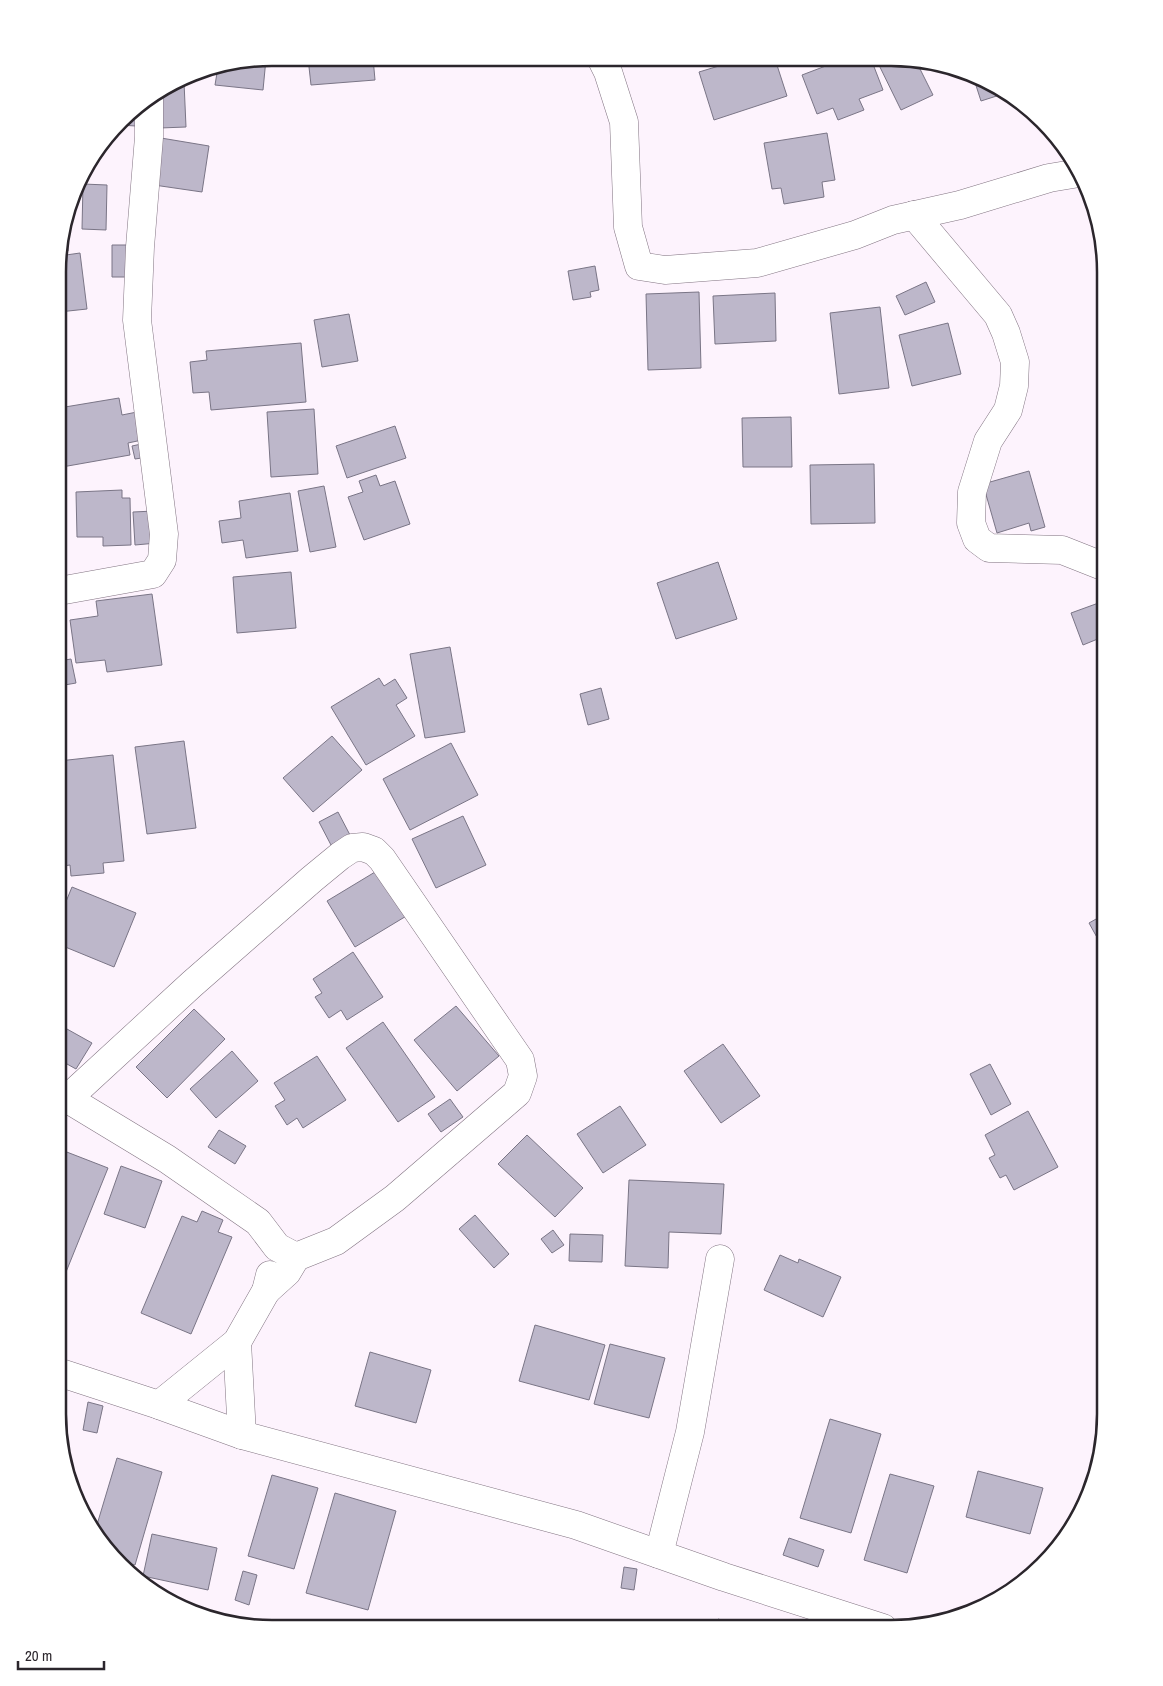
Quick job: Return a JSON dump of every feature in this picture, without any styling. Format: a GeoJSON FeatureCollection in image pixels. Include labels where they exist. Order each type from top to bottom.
{"type":"FeatureCollection","features":[{"type":"Feature","properties":{"kind":"street"},"geometry":{"type":"LineString","coordinates":[[605,66],[624,122],[628,227],[639,266],[666,270],[757,263],[855,235],[893,220],[960,205],[1049,178],[1072,174]]}},
{"type":"Feature","properties":{"kind":"street"},"geometry":{"type":"LineString","coordinates":[[66,590],[153,574],[162,560],[164,534],[137,320],[140,248],[149,137],[149,108]]}},
{"type":"Feature","properties":{"kind":"street"},"geometry":{"type":"LineString","coordinates":[[914,215],[998,315],[1015,362],[1014,386],[1008,410],[988,441],[972,492],[972,523],[977,539],[989,548],[1062,550],[1097,563]]}},
{"type":"Feature","properties":{"kind":"street"},"geometry":{"type":"LineString","coordinates":[[66,1093],[312,879],[352,848],[363,847],[374,850],[388,867],[520,1060],[523,1076],[517,1093],[395,1198],[336,1241],[286,1252]]}},
{"type":"Feature","properties":{"kind":"street"},"geometry":{"type":"LineString","coordinates":[[66,1098],[167,1159],[258,1222],[286,1252]]}},
{"type":"Feature","properties":{"kind":"street"},"geometry":{"type":"LineString","coordinates":[[159,1406],[236,1342],[286,1252]]}},
{"type":"Feature","properties":{"kind":"street"},"geometry":{"type":"LineString","coordinates":[[660,1554],[690,1432],[720,1259]]}},
{"type":"Feature","properties":{"kind":"street"},"geometry":{"type":"LineString","coordinates":[[236,1342],[242,1435]]}},
{"type":"Feature","properties":{"kind":"street"},"geometry":{"type":"LineString","coordinates":[[66,1375],[242,1435],[576,1525],[724,1577],[858,1620]]}},
{"type":"Feature","properties":{"kind":"building"},"geometry":{"type":"Polygon","coordinates":[[[309,66],[374,66],[375,80],[311,85],[309,66]]]}},
{"type":"Feature","properties":{"kind":"building"},"geometry":{"type":"Polygon","coordinates":[[[719,66],[777,66],[787,96],[714,120],[699,72],[719,66]]]}},
{"type":"Feature","properties":{"kind":"building"},"geometry":{"type":"Polygon","coordinates":[[[826,66],[874,66],[883,90],[859,99],[864,110],[838,120],[833,108],[817,114],[802,75],[826,66]]]}},
{"type":"Feature","properties":{"kind":"building"},"geometry":{"type":"Polygon","coordinates":[[[879,66],[920,68],[933,95],[901,110],[879,66]]]}},
{"type":"Feature","properties":{"kind":"building"},"geometry":{"type":"Polygon","coordinates":[[[265,67],[263,90],[215,85],[217,74],[265,67]]]}},
{"type":"Feature","properties":{"kind":"building"},"geometry":{"type":"Polygon","coordinates":[[[976,85],[997,96],[981,101],[976,85]]]}},
{"type":"Feature","properties":{"kind":"building"},"geometry":{"type":"Polygon","coordinates":[[[184,86],[186,127],[160,128],[159,100],[184,86]]]}},
{"type":"Feature","properties":{"kind":"building"},"geometry":{"type":"Polygon","coordinates":[[[136,117],[136,126],[128,126],[136,117]]]}},
{"type":"Feature","properties":{"kind":"building"},"geometry":{"type":"Polygon","coordinates":[[[827,133],[835,180],[822,182],[824,197],[784,204],[781,188],[772,189],[764,143],[827,133]]]}},
{"type":"Feature","properties":{"kind":"building"},"geometry":{"type":"Polygon","coordinates":[[[161,138],[209,146],[202,192],[154,185],[161,138]]]}},
{"type":"Feature","properties":{"kind":"building"},"geometry":{"type":"Polygon","coordinates":[[[86,184],[107,185],[106,230],[82,229],[83,191],[86,184]]]}},
{"type":"Feature","properties":{"kind":"building"},"geometry":{"type":"Polygon","coordinates":[[[112,245],[134,245],[133,277],[112,277],[112,245]]]}},
{"type":"Feature","properties":{"kind":"building"},"geometry":{"type":"Polygon","coordinates":[[[80,253],[87,309],[66,311],[67,255],[80,253]]]}},
{"type":"Feature","properties":{"kind":"building"},"geometry":{"type":"Polygon","coordinates":[[[595,266],[599,290],[590,292],[591,297],[573,300],[568,271],[595,266]]]}},
{"type":"Feature","properties":{"kind":"building"},"geometry":{"type":"Polygon","coordinates":[[[926,282],[935,302],[905,315],[896,296],[926,282]]]}},
{"type":"Feature","properties":{"kind":"building"},"geometry":{"type":"Polygon","coordinates":[[[699,292],[701,368],[648,370],[646,294],[699,292]]]}},
{"type":"Feature","properties":{"kind":"building"},"geometry":{"type":"Polygon","coordinates":[[[775,293],[776,341],[715,344],[713,296],[775,293]]]}},
{"type":"Feature","properties":{"kind":"building"},"geometry":{"type":"Polygon","coordinates":[[[880,307],[889,388],[839,394],[830,313],[880,307]]]}},
{"type":"Feature","properties":{"kind":"building"},"geometry":{"type":"Polygon","coordinates":[[[349,314],[358,361],[322,367],[314,320],[349,314]]]}},
{"type":"Feature","properties":{"kind":"building"},"geometry":{"type":"Polygon","coordinates":[[[948,323],[961,374],[912,386],[899,335],[948,323]]]}},
{"type":"Feature","properties":{"kind":"building"},"geometry":{"type":"Polygon","coordinates":[[[301,343],[306,402],[211,410],[209,392],[193,393],[190,362],[207,360],[206,351],[301,343]]]}},
{"type":"Feature","properties":{"kind":"building"},"geometry":{"type":"Polygon","coordinates":[[[119,398],[122,415],[137,412],[142,440],[128,443],[130,455],[66,466],[66,407],[119,398]]]}},
{"type":"Feature","properties":{"kind":"building"},"geometry":{"type":"Polygon","coordinates":[[[314,409],[318,474],[271,477],[267,412],[314,409]]]}},
{"type":"Feature","properties":{"kind":"building"},"geometry":{"type":"Polygon","coordinates":[[[791,417],[792,467],[743,467],[742,418],[791,417]]]}},
{"type":"Feature","properties":{"kind":"building"},"geometry":{"type":"Polygon","coordinates":[[[395,426],[406,458],[347,478],[336,446],[395,426]]]}},
{"type":"Feature","properties":{"kind":"building"},"geometry":{"type":"Polygon","coordinates":[[[146,443],[148,457],[135,459],[132,446],[146,443]]]}},
{"type":"Feature","properties":{"kind":"building"},"geometry":{"type":"Polygon","coordinates":[[[874,464],[875,523],[811,524],[810,465],[874,464]]]}},
{"type":"Feature","properties":{"kind":"building"},"geometry":{"type":"Polygon","coordinates":[[[1029,471],[1045,527],[1031,531],[1029,523],[997,533],[983,484],[1029,471]]]}},
{"type":"Feature","properties":{"kind":"building"},"geometry":{"type":"Polygon","coordinates":[[[376,475],[380,486],[395,481],[410,524],[364,540],[348,497],[363,492],[359,481],[376,475]]]}},
{"type":"Feature","properties":{"kind":"building"},"geometry":{"type":"Polygon","coordinates":[[[324,486],[336,547],[310,552],[298,491],[324,486]]]}},
{"type":"Feature","properties":{"kind":"building"},"geometry":{"type":"Polygon","coordinates":[[[122,490],[122,498],[130,498],[131,545],[103,546],[103,537],[77,537],[76,492],[122,490]]]}},
{"type":"Feature","properties":{"kind":"building"},"geometry":{"type":"Polygon","coordinates":[[[290,493],[298,551],[246,558],[243,540],[222,543],[219,521],[241,518],[239,501],[290,493]]]}},
{"type":"Feature","properties":{"kind":"building"},"geometry":{"type":"Polygon","coordinates":[[[154,511],[157,543],[135,545],[133,512],[154,511]]]}},
{"type":"Feature","properties":{"kind":"building"},"geometry":{"type":"Polygon","coordinates":[[[718,562],[737,619],[676,639],[657,583],[718,562]]]}},
{"type":"Feature","properties":{"kind":"building"},"geometry":{"type":"Polygon","coordinates":[[[291,572],[296,628],[237,633],[233,577],[291,572]]]}},
{"type":"Feature","properties":{"kind":"building"},"geometry":{"type":"Polygon","coordinates":[[[152,594],[162,665],[107,672],[105,660],[76,663],[70,620],[98,616],[96,601],[152,594]]]}},
{"type":"Feature","properties":{"kind":"building"},"geometry":{"type":"Polygon","coordinates":[[[1097,604],[1097,639],[1083,645],[1071,613],[1097,604]]]}},
{"type":"Feature","properties":{"kind":"building"},"geometry":{"type":"Polygon","coordinates":[[[450,647],[465,732],[425,738],[410,654],[450,647]]]}},
{"type":"Feature","properties":{"kind":"building"},"geometry":{"type":"Polygon","coordinates":[[[71,659],[76,683],[66,685],[66,660],[71,659]]]}},
{"type":"Feature","properties":{"kind":"building"},"geometry":{"type":"Polygon","coordinates":[[[379,678],[384,686],[395,679],[407,698],[396,705],[415,736],[366,765],[331,707],[379,678]]]}},
{"type":"Feature","properties":{"kind":"building"},"geometry":{"type":"Polygon","coordinates":[[[601,688],[609,719],[588,725],[580,694],[601,688]]]}},
{"type":"Feature","properties":{"kind":"building"},"geometry":{"type":"Polygon","coordinates":[[[332,736],[362,770],[313,812],[283,778],[332,736]]]}},
{"type":"Feature","properties":{"kind":"building"},"geometry":{"type":"Polygon","coordinates":[[[184,741],[196,828],[147,834],[135,747],[184,741]]]}},
{"type":"Feature","properties":{"kind":"building"},"geometry":{"type":"Polygon","coordinates":[[[451,743],[478,795],[410,830],[383,779],[451,743]]]}},
{"type":"Feature","properties":{"kind":"building"},"geometry":{"type":"Polygon","coordinates":[[[113,755],[124,861],[103,863],[104,873],[71,876],[70,865],[66,866],[66,760],[113,755]]]}},
{"type":"Feature","properties":{"kind":"building"},"geometry":{"type":"Polygon","coordinates":[[[338,812],[350,835],[331,845],[319,822],[338,812]]]}},
{"type":"Feature","properties":{"kind":"building"},"geometry":{"type":"Polygon","coordinates":[[[463,816],[486,865],[436,888],[412,839],[463,816]]]}},
{"type":"Feature","properties":{"kind":"building"},"geometry":{"type":"Polygon","coordinates":[[[380,869],[408,915],[355,947],[327,901],[380,869]]]}},
{"type":"Feature","properties":{"kind":"building"},"geometry":{"type":"Polygon","coordinates":[[[72,887],[136,913],[114,967],[66,947],[66,902],[72,887]]]}},
{"type":"Feature","properties":{"kind":"building"},"geometry":{"type":"Polygon","coordinates":[[[1097,918],[1097,937],[1089,923],[1097,918]]]}},
{"type":"Feature","properties":{"kind":"building"},"geometry":{"type":"Polygon","coordinates":[[[353,952],[383,997],[347,1020],[341,1010],[329,1018],[315,997],[322,993],[313,979],[353,952]]]}},
{"type":"Feature","properties":{"kind":"building"},"geometry":{"type":"Polygon","coordinates":[[[456,1006],[499,1056],[457,1091],[414,1040],[456,1006]]]}},
{"type":"Feature","properties":{"kind":"building"},"geometry":{"type":"Polygon","coordinates":[[[194,1009],[225,1039],[167,1098],[136,1067],[194,1009]]]}},
{"type":"Feature","properties":{"kind":"building"},"geometry":{"type":"Polygon","coordinates":[[[383,1022],[435,1097],[398,1122],[346,1048],[383,1022]]]}},
{"type":"Feature","properties":{"kind":"building"},"geometry":{"type":"Polygon","coordinates":[[[66,1028],[92,1043],[76,1069],[66,1063],[66,1028]]]}},
{"type":"Feature","properties":{"kind":"building"},"geometry":{"type":"Polygon","coordinates":[[[723,1044],[760,1096],[721,1123],[684,1071],[723,1044]]]}},
{"type":"Feature","properties":{"kind":"building"},"geometry":{"type":"Polygon","coordinates":[[[232,1051],[258,1081],[216,1118],[190,1089],[232,1051]]]}},
{"type":"Feature","properties":{"kind":"building"},"geometry":{"type":"Polygon","coordinates":[[[317,1056],[346,1100],[303,1128],[297,1118],[287,1125],[275,1106],[285,1100],[274,1083],[317,1056]]]}},
{"type":"Feature","properties":{"kind":"building"},"geometry":{"type":"Polygon","coordinates":[[[990,1064],[1011,1104],[991,1115],[970,1074],[990,1064]]]}},
{"type":"Feature","properties":{"kind":"building"},"geometry":{"type":"Polygon","coordinates":[[[450,1099],[463,1117],[441,1132],[428,1114],[450,1099]]]}},
{"type":"Feature","properties":{"kind":"building"},"geometry":{"type":"Polygon","coordinates":[[[620,1106],[646,1145],[603,1173],[577,1134],[620,1106]]]}},
{"type":"Feature","properties":{"kind":"building"},"geometry":{"type":"Polygon","coordinates":[[[1028,1111],[1058,1167],[1014,1190],[1006,1175],[1000,1178],[989,1158],[995,1155],[985,1135],[1028,1111]]]}},
{"type":"Feature","properties":{"kind":"building"},"geometry":{"type":"Polygon","coordinates":[[[219,1130],[246,1146],[235,1164],[208,1147],[219,1130]]]}},
{"type":"Feature","properties":{"kind":"building"},"geometry":{"type":"Polygon","coordinates":[[[527,1135],[583,1188],[555,1217],[498,1164],[527,1135]]]}},
{"type":"Feature","properties":{"kind":"building"},"geometry":{"type":"Polygon","coordinates":[[[66,1152],[108,1168],[66,1272],[66,1152]]]}},
{"type":"Feature","properties":{"kind":"building"},"geometry":{"type":"Polygon","coordinates":[[[121,1166],[162,1181],[145,1228],[104,1214],[121,1166]]]}},
{"type":"Feature","properties":{"kind":"building"},"geometry":{"type":"Polygon","coordinates":[[[629,1180],[724,1184],[721,1234],[669,1232],[668,1268],[625,1266],[629,1180]]]}},
{"type":"Feature","properties":{"kind":"building"},"geometry":{"type":"Polygon","coordinates":[[[202,1211],[223,1220],[218,1232],[232,1237],[191,1334],[141,1313],[182,1216],[197,1222],[202,1211]]]}},
{"type":"Feature","properties":{"kind":"building"},"geometry":{"type":"Polygon","coordinates":[[[475,1215],[509,1254],[494,1268],[459,1229],[475,1215]]]}},
{"type":"Feature","properties":{"kind":"building"},"geometry":{"type":"Polygon","coordinates":[[[553,1230],[564,1245],[552,1253],[541,1239],[553,1230]]]}},
{"type":"Feature","properties":{"kind":"building"},"geometry":{"type":"Polygon","coordinates":[[[570,1234],[603,1235],[602,1262],[569,1261],[570,1234]]]}},
{"type":"Feature","properties":{"kind":"building"},"geometry":{"type":"Polygon","coordinates":[[[780,1255],[798,1263],[799,1259],[841,1277],[823,1317],[764,1290],[780,1255]]]}},
{"type":"Feature","properties":{"kind":"building"},"geometry":{"type":"Polygon","coordinates":[[[535,1325],[605,1345],[589,1400],[519,1381],[535,1325]]]}},
{"type":"Feature","properties":{"kind":"building"},"geometry":{"type":"Polygon","coordinates":[[[610,1344],[665,1358],[649,1418],[594,1404],[610,1344]]]}},
{"type":"Feature","properties":{"kind":"building"},"geometry":{"type":"Polygon","coordinates":[[[370,1352],[431,1370],[416,1423],[355,1406],[370,1352]]]}},
{"type":"Feature","properties":{"kind":"building"},"geometry":{"type":"Polygon","coordinates":[[[88,1402],[103,1406],[97,1433],[83,1430],[88,1402]]]}},
{"type":"Feature","properties":{"kind":"building"},"geometry":{"type":"Polygon","coordinates":[[[830,1419],[881,1434],[851,1533],[800,1518],[830,1419]]]}},
{"type":"Feature","properties":{"kind":"building"},"geometry":{"type":"Polygon","coordinates":[[[117,1458],[162,1472],[135,1565],[117,1550],[98,1523],[117,1458]]]}},
{"type":"Feature","properties":{"kind":"building"},"geometry":{"type":"Polygon","coordinates":[[[978,1471],[1043,1488],[1030,1534],[966,1517],[978,1471]]]}},
{"type":"Feature","properties":{"kind":"building"},"geometry":{"type":"Polygon","coordinates":[[[890,1474],[934,1486],[907,1573],[864,1560],[890,1474]]]}},
{"type":"Feature","properties":{"kind":"building"},"geometry":{"type":"Polygon","coordinates":[[[272,1475],[318,1488],[294,1569],[248,1556],[272,1475]]]}},
{"type":"Feature","properties":{"kind":"building"},"geometry":{"type":"Polygon","coordinates":[[[335,1493],[396,1511],[368,1610],[306,1593],[335,1493]]]}},
{"type":"Feature","properties":{"kind":"building"},"geometry":{"type":"Polygon","coordinates":[[[152,1534],[217,1548],[208,1590],[147,1577],[143,1574],[152,1534]]]}},
{"type":"Feature","properties":{"kind":"building"},"geometry":{"type":"Polygon","coordinates":[[[789,1538],[824,1550],[818,1567],[783,1555],[789,1538]]]}},
{"type":"Feature","properties":{"kind":"building"},"geometry":{"type":"Polygon","coordinates":[[[624,1567],[637,1569],[634,1590],[621,1588],[624,1567]]]}},
{"type":"Feature","properties":{"kind":"building"},"geometry":{"type":"Polygon","coordinates":[[[243,1571],[257,1575],[249,1605],[235,1600],[243,1571]]]}}]}
